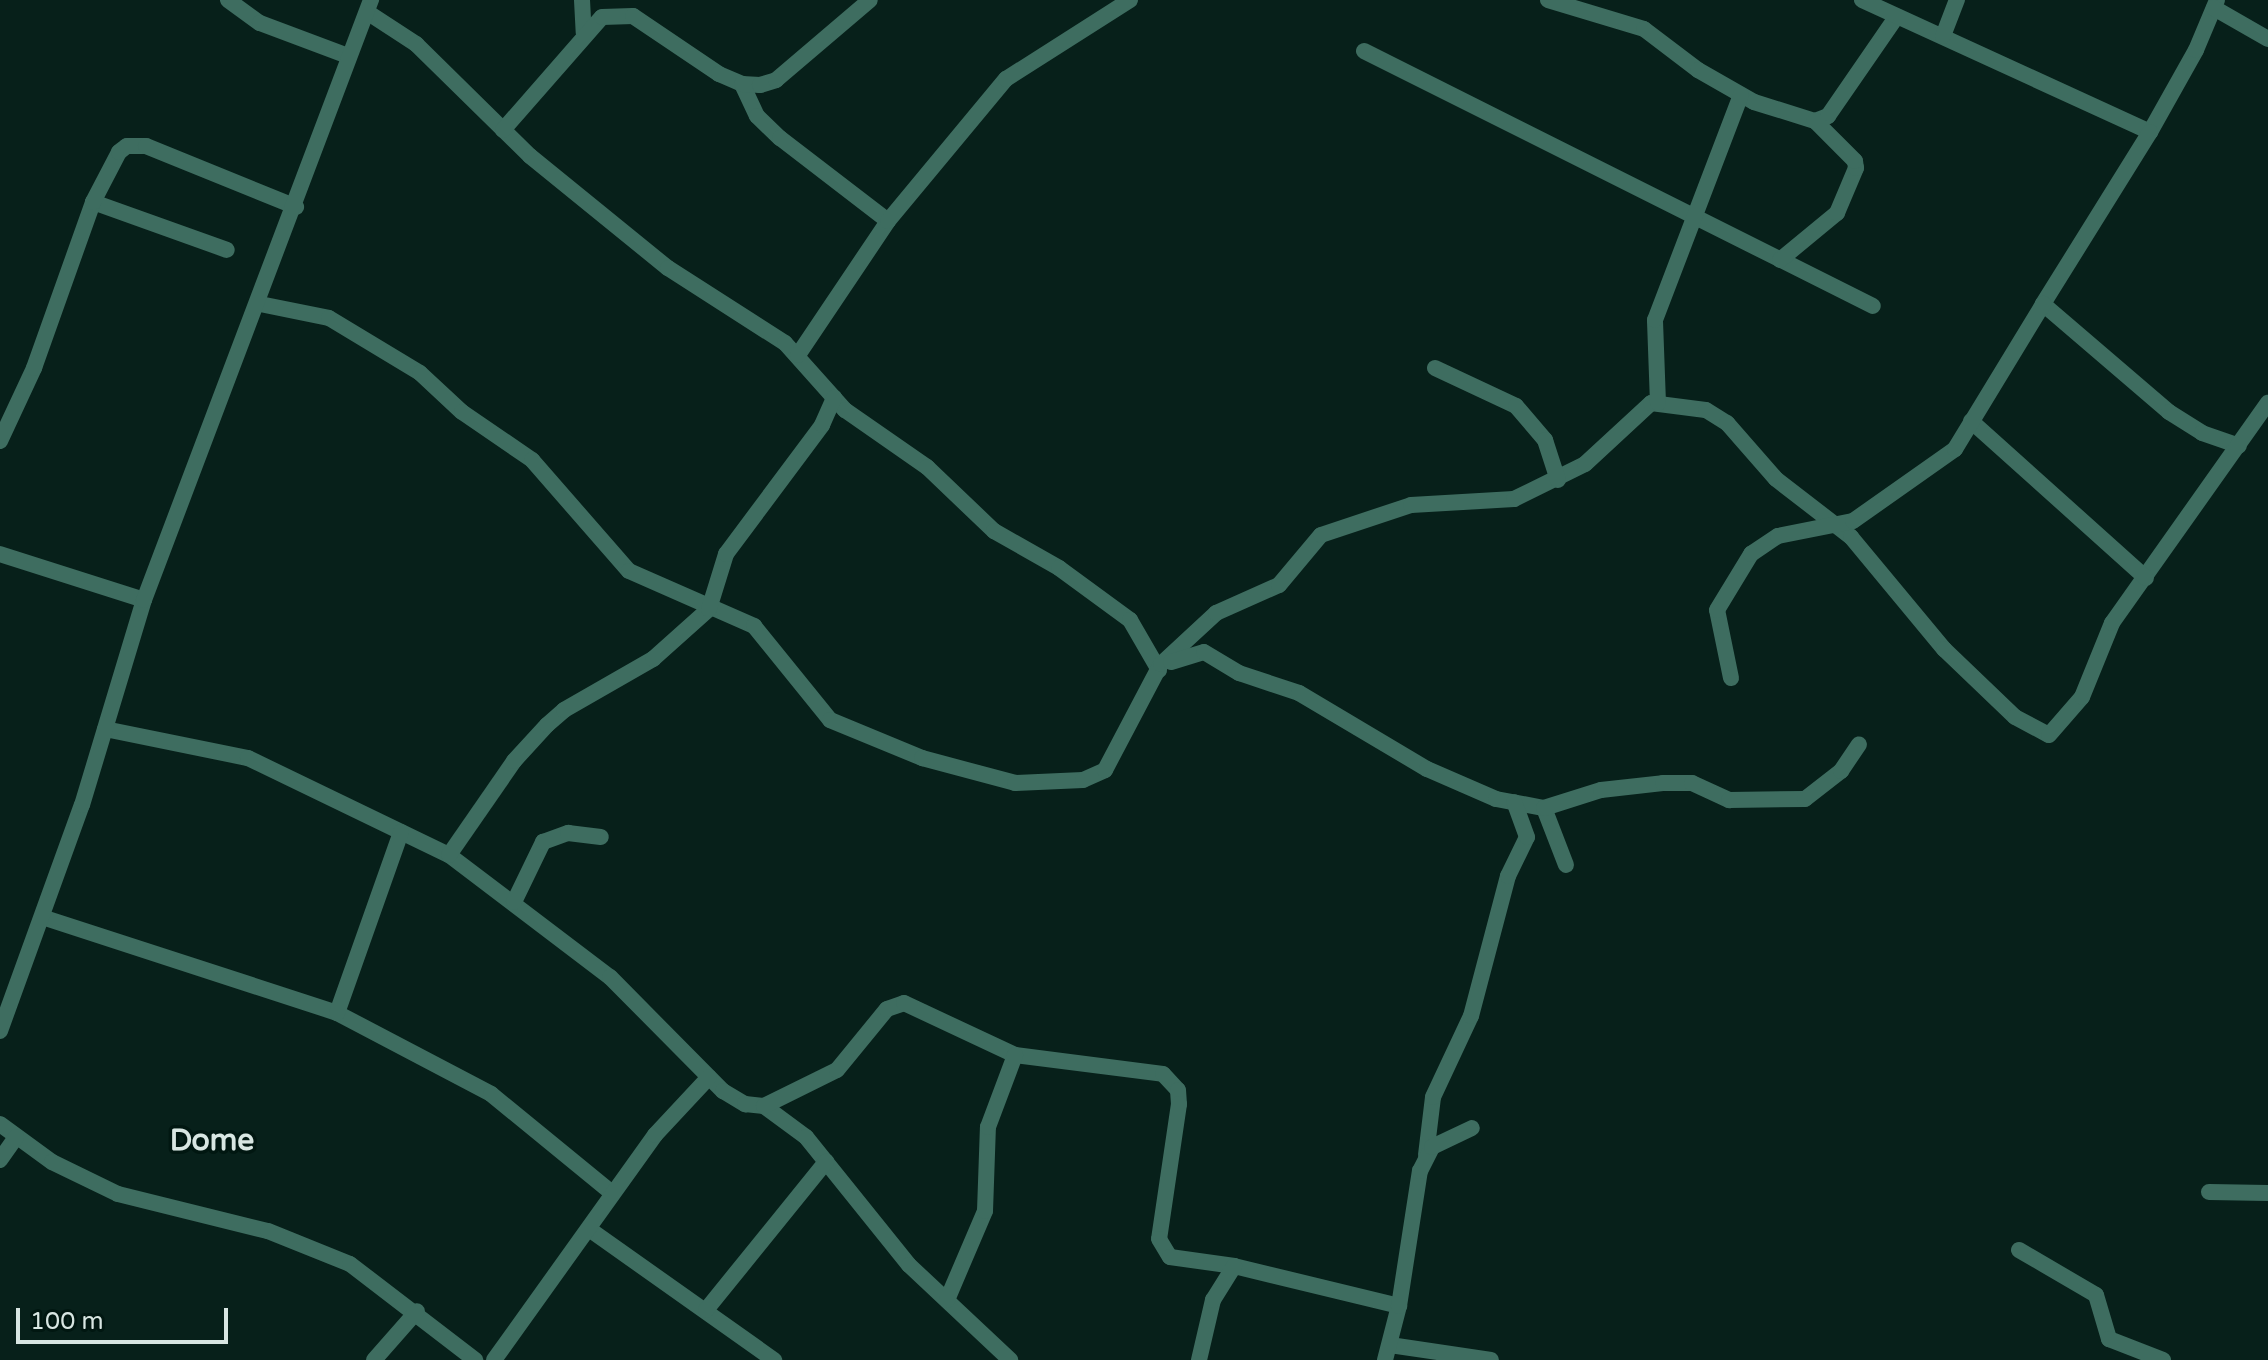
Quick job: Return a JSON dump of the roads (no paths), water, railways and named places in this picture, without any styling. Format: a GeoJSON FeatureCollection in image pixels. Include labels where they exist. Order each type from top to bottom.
{"type":"FeatureCollection","features":[{"type":"Feature","properties":{"kind":"street"},"geometry":{"type":"LineString","coordinates":[[228,0],[260,23],[348,56]]}},
{"type":"Feature","properties":{"kind":"street"},"geometry":{"type":"LineString","coordinates":[[582,0],[584,33]]}},
{"type":"Feature","properties":{"kind":"street"},"geometry":{"type":"LineString","coordinates":[[742,84],[776,80],[870,0]]}},
{"type":"Feature","properties":{"kind":"street"},"geometry":{"type":"LineString","coordinates":[[798,355],[888,221],[1006,79],[1130,0]]}},
{"type":"Feature","properties":{"kind":"street"},"geometry":{"type":"LineString","coordinates":[[1548,0],[1644,29],[1741,95],[1815,121],[1855,161],[1856,168],[1837,213],[1780,260]]}},
{"type":"Feature","properties":{"kind":"street"},"geometry":{"type":"LineString","coordinates":[[1862,0],[2150,132]]}},
{"type":"Feature","properties":{"kind":"street"},"geometry":{"type":"LineString","coordinates":[[1943,36],[1957,0]]}},
{"type":"Feature","properties":{"kind":"street"},"geometry":{"type":"LineString","coordinates":[[1731,678],[1717,610],[1737,572],[1766,541],[1836,526],[1930,469],[1955,449],[2150,132],[2215,4],[2268,39]]}},
{"type":"Feature","properties":{"kind":"street"},"geometry":{"type":"LineString","coordinates":[[0,1031],[105,729],[144,600],[260,304],[348,56],[369,6],[416,44],[503,130],[668,268],[798,355],[834,398],[927,467],[994,531],[1059,568],[1130,620],[1160,667]]}},
{"type":"Feature","properties":{"kind":"street"},"geometry":{"type":"LineString","coordinates":[[503,130],[584,33],[602,17],[633,16],[742,84],[757,116],[780,138],[888,221]]}},
{"type":"Feature","properties":{"kind":"street"},"geometry":{"type":"LineString","coordinates":[[1815,121],[1828,116],[1897,16]]}},
{"type":"Feature","properties":{"kind":"street"},"geometry":{"type":"LineString","coordinates":[[1364,51],[1873,306]]}},
{"type":"Feature","properties":{"kind":"street"},"geometry":{"type":"LineString","coordinates":[[1658,403],[1655,320],[1692,216],[1741,95]]}},
{"type":"Feature","properties":{"kind":"street"},"geometry":{"type":"LineString","coordinates":[[0,441],[34,368],[93,202],[119,152],[135,145],[296,207]]}},
{"type":"Feature","properties":{"kind":"street"},"geometry":{"type":"LineString","coordinates":[[93,202],[227,250]]}},
{"type":"Feature","properties":{"kind":"street"},"geometry":{"type":"LineString","coordinates":[[260,304],[329,318],[420,373],[462,412],[532,460],[629,571],[709,609],[754,626],[830,720],[922,758],[1015,783],[1083,780],[1105,770],[1160,667],[1216,613],[1279,585],[1321,535],[1411,505],[1495,503],[1558,480],[1613,442],[1644,407],[1658,403],[1706,410],[1727,423],[1776,479],[1836,526],[1909,602],[1944,649],[2015,717],[2049,735],[2082,697],[2112,623],[2268,403]]}},
{"type":"Feature","properties":{"kind":"street"},"geometry":{"type":"LineString","coordinates":[[2043,304],[2169,412],[2202,433],[2239,446]]}},
{"type":"Feature","properties":{"kind":"street"},"geometry":{"type":"LineString","coordinates":[[1435,368],[1516,406],[1545,440],[1558,480]]}},
{"type":"Feature","properties":{"kind":"street"},"geometry":{"type":"LineString","coordinates":[[449,855],[514,761],[547,725],[564,710],[653,659],[709,609],[726,554],[822,425],[834,398]]}},
{"type":"Feature","properties":{"kind":"street"},"geometry":{"type":"LineString","coordinates":[[1971,421],[2146,578]]}},
{"type":"Feature","properties":{"kind":"street"},"geometry":{"type":"LineString","coordinates":[[0,554],[144,600]]}},
{"type":"Feature","properties":{"kind":"street"},"geometry":{"type":"LineString","coordinates":[[1160,667],[1204,652],[1239,673],[1299,693],[1427,769],[1514,802],[1544,808],[1601,790],[1663,783],[1692,783],[1729,800],[1805,799],[1841,771],[1859,744]]}},
{"type":"Feature","properties":{"kind":"street"},"geometry":{"type":"LineString","coordinates":[[105,729],[197,752],[248,758],[449,855],[610,977],[709,1077],[745,1104],[764,1106],[806,1137],[909,1265],[1010,1360]]}},
{"type":"Feature","properties":{"kind":"street"},"geometry":{"type":"LineString","coordinates":[[1491,1360],[1388,1353],[1426,1155],[1433,1097],[1471,1016],[1508,876],[1527,837],[1514,802]]}},
{"type":"Feature","properties":{"kind":"street"},"geometry":{"type":"LineString","coordinates":[[1544,808],[1555,825],[1566,865]]}},
{"type":"Feature","properties":{"kind":"street"},"geometry":{"type":"LineString","coordinates":[[337,1013],[401,832]]}},
{"type":"Feature","properties":{"kind":"street"},"geometry":{"type":"LineString","coordinates":[[514,902],[543,842],[568,833],[601,837]]}},
{"type":"Feature","properties":{"kind":"street"},"geometry":{"type":"LineString","coordinates":[[42,917],[337,1013],[481,1088],[612,1193]]}},
{"type":"Feature","properties":{"kind":"street"},"geometry":{"type":"LineString","coordinates":[[764,1106],[837,1070],[895,1004],[919,1008],[1015,1055],[1172,1079],[1179,1104],[1159,1239],[1170,1257],[1234,1266],[1399,1306]]}},
{"type":"Feature","properties":{"kind":"street"},"geometry":{"type":"LineString","coordinates":[[947,1300],[985,1211],[988,1127],[1015,1055]]}},
{"type":"Feature","properties":{"kind":"street"},"geometry":{"type":"LineString","coordinates":[[494,1360],[612,1193],[681,1102],[709,1077]]}},
{"type":"Feature","properties":{"kind":"street"},"geometry":{"type":"LineString","coordinates":[[0,1124],[16,1137],[118,1194],[268,1231],[350,1264],[417,1311],[475,1360]]}},
{"type":"Feature","properties":{"kind":"street"},"geometry":{"type":"LineString","coordinates":[[1426,1155],[1439,1141],[1472,1128]]}},
{"type":"Feature","properties":{"kind":"street"},"geometry":{"type":"LineString","coordinates":[[0,1160],[16,1137]]}},
{"type":"Feature","properties":{"kind":"street"},"geometry":{"type":"LineString","coordinates":[[706,1310],[826,1162]]}},
{"type":"Feature","properties":{"kind":"street"},"geometry":{"type":"LineString","coordinates":[[2209,1192],[2268,1193]]}},
{"type":"Feature","properties":{"kind":"street"},"geometry":{"type":"LineString","coordinates":[[589,1229],[774,1360]]}},
{"type":"Feature","properties":{"kind":"street"},"geometry":{"type":"LineString","coordinates":[[2019,1250],[2096,1295],[2109,1339],[2163,1360]]}},
{"type":"Feature","properties":{"kind":"street"},"geometry":{"type":"LineString","coordinates":[[1199,1360],[1213,1300],[1234,1266]]}},
{"type":"Feature","properties":{"kind":"street"},"geometry":{"type":"LineString","coordinates":[[374,1360],[417,1311]]}},
{"type":"Feature","properties":{"kind":"district","name":"Dome"},"geometry":{"type":"Point","coordinates":[212,1141]}}]}
